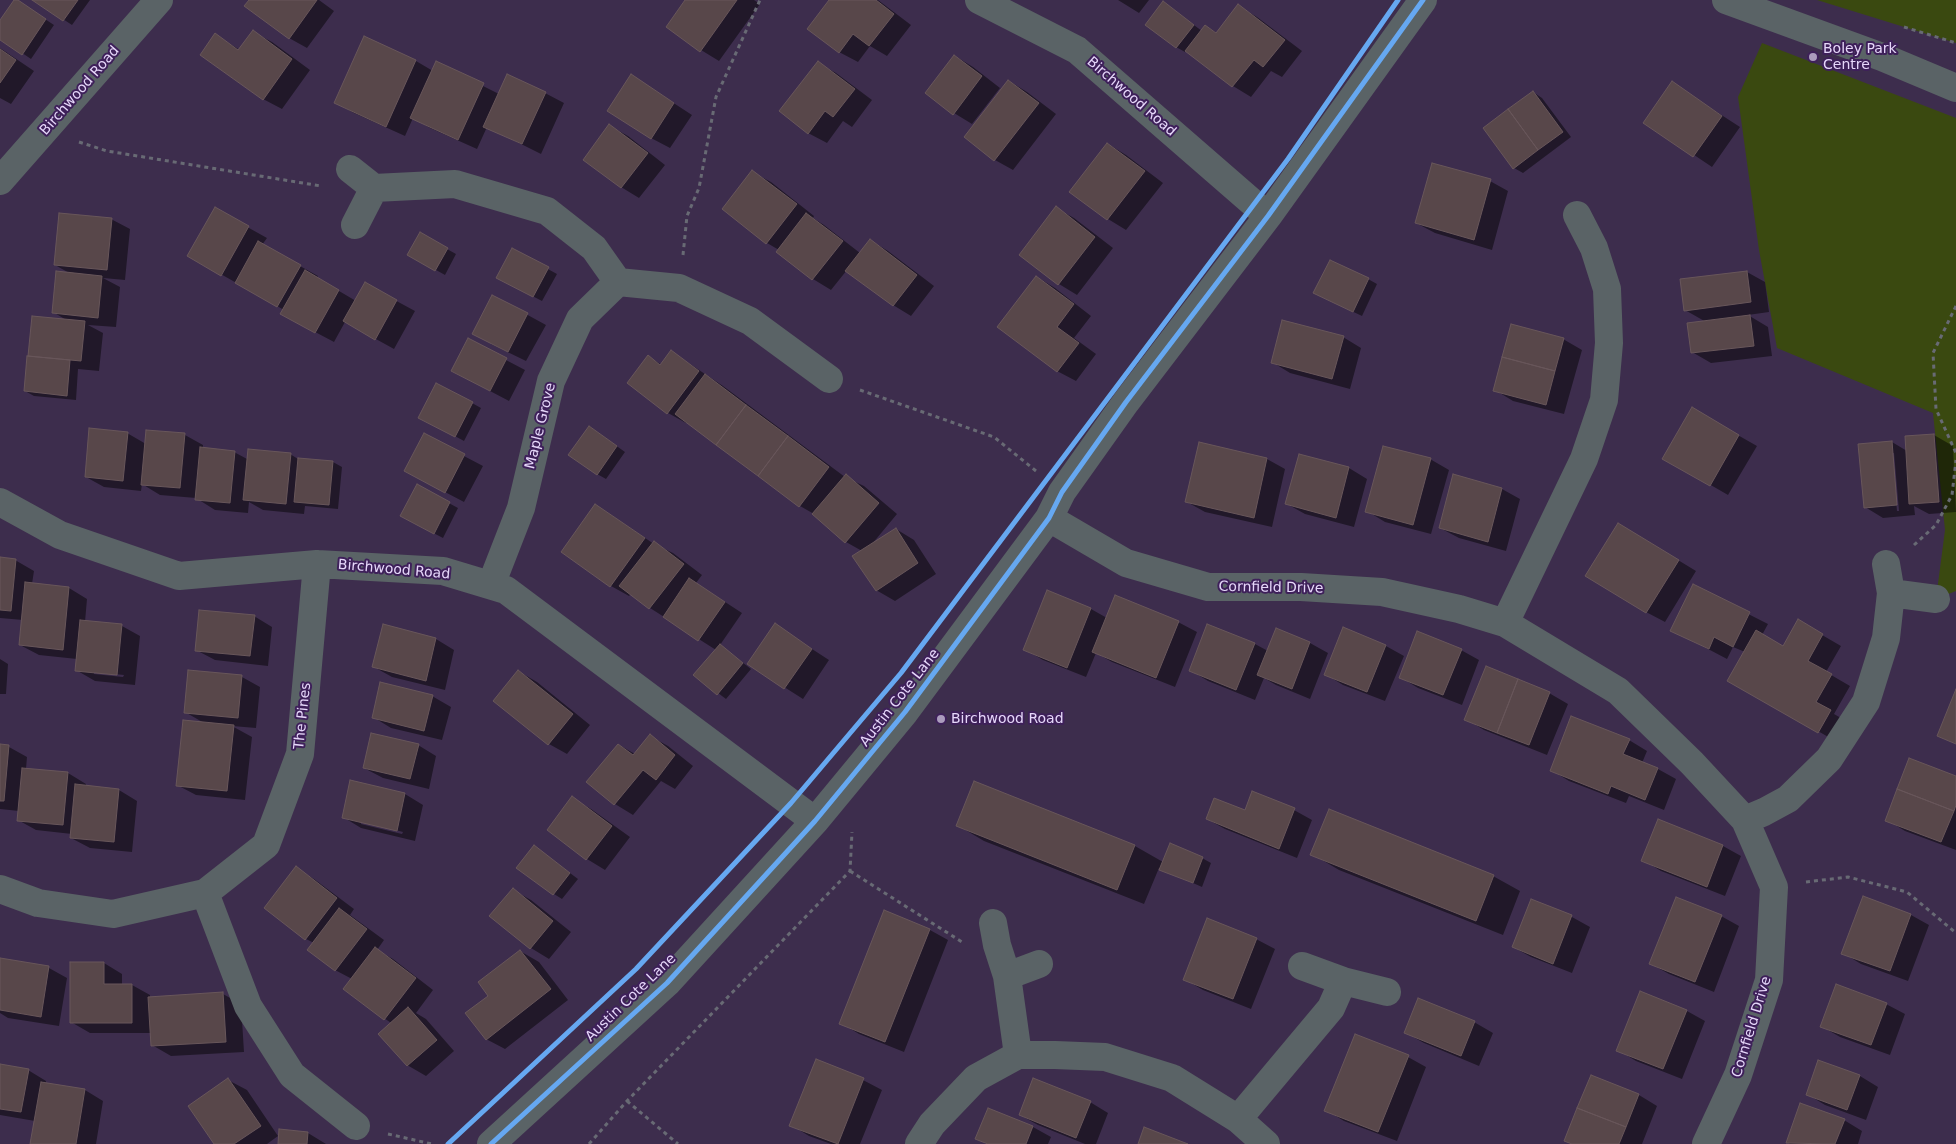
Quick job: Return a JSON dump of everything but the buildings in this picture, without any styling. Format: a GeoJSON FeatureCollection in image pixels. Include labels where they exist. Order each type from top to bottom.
{"type":"FeatureCollection","features":[{"type":"Feature","properties":{"kind":"street","name":"Birchwood Road"},"geometry":{"type":"LineString","coordinates":[[0,181],[159,0]]}},
{"type":"Feature","properties":{"kind":"street","name":"Birchwood Road"},"geometry":{"type":"LineString","coordinates":[[979,0],[1077,50],[1268,216]]}},
{"type":"Feature","properties":{"kind":"street","name":"Austin Cote Lane"},"geometry":{"type":"LineString","coordinates":[[491,1144],[667,983],[815,821],[905,712],[1049,518],[1062,492],[1126,402],[1268,216],[1423,0]]}},
{"type":"Feature","properties":{"kind":"street"},"geometry":{"type":"LineString","coordinates":[[1726,0],[1882,57],[1956,88]]}},
{"type":"Feature","properties":{"kind":"street"},"geometry":{"type":"LineString","coordinates":[[350,169],[374,188],[454,184],[547,211],[594,248],[618,282],[679,288],[750,321],[829,379]]}},
{"type":"Feature","properties":{"kind":"street"},"geometry":{"type":"LineString","coordinates":[[355,225],[374,188]]}},
{"type":"Feature","properties":{"kind":"street"},"geometry":{"type":"LineString","coordinates":[[1505,623],[1584,459],[1604,400],[1610,343],[1605,243],[1577,215]]}},
{"type":"Feature","properties":{"kind":"street","name":"Maple Grove"},"geometry":{"type":"LineString","coordinates":[[491,585],[521,508],[550,381],[580,319],[618,282]]}},
{"type":"Feature","properties":{"kind":"street","name":"Birchwood Road"},"geometry":{"type":"LineString","coordinates":[[0,502],[60,535],[179,576],[317,564],[443,571],[506,590],[815,821]]}},
{"type":"Feature","properties":{"kind":"street","name":"Cornfield Drive"},"geometry":{"type":"LineString","coordinates":[[1049,518],[1126,563],[1208,587],[1301,587],[1382,592],[1459,609],[1505,623],[1618,691],[1692,763],[1745,820],[1774,887],[1769,980],[1738,1075],[1706,1144]]}},
{"type":"Feature","properties":{"kind":"street","name":"The Pines"},"geometry":{"type":"LineString","coordinates":[[0,890],[38,903],[112,914],[205,892],[266,845],[300,754],[317,564]]}},
{"type":"Feature","properties":{"kind":"street"},"geometry":{"type":"LineString","coordinates":[[1745,820],[1788,799],[1829,760],[1866,702],[1886,638],[1891,593],[1886,564]]}},
{"type":"Feature","properties":{"kind":"street"},"geometry":{"type":"LineString","coordinates":[[1891,593],[1936,599]]}},
{"type":"Feature","properties":{"kind":"street"},"geometry":{"type":"LineString","coordinates":[[205,892],[248,1006],[292,1075],[356,1126]]}},
{"type":"Feature","properties":{"kind":"street"},"geometry":{"type":"LineString","coordinates":[[995,934],[1008,976],[1018,1056]]}},
{"type":"Feature","properties":{"kind":"street"},"geometry":{"type":"LineString","coordinates":[[1008,976],[1039,964]]}},
{"type":"Feature","properties":{"kind":"street"},"geometry":{"type":"LineString","coordinates":[[1302,966],[1342,981],[1387,992]]}},
{"type":"Feature","properties":{"kind":"street"},"geometry":{"type":"LineString","coordinates":[[1238,1119],[1331,1008],[1342,981]]}},
{"type":"Feature","properties":{"kind":"street"},"geometry":{"type":"LineString","coordinates":[[920,1144],[932,1124],[976,1078],[1018,1056],[1105,1057],[1172,1078],[1238,1119],[1266,1144]]}},
{"type":"Feature","properties":{"kind":"path"},"geometry":{"type":"LineString","coordinates":[[679,288],[687,216],[699,188],[716,97],[760,0]]}},
{"type":"Feature","properties":{"kind":"path"},"geometry":{"type":"LineString","coordinates":[[45,131],[107,152],[312,186],[374,188]]}},
{"type":"Feature","properties":{"kind":"path"},"geometry":{"type":"LineString","coordinates":[[1956,306],[1933,353],[1936,409],[1956,453]]}},
{"type":"Feature","properties":{"kind":"path"},"geometry":{"type":"LineString","coordinates":[[829,379],[994,437],[1062,492]]}},
{"type":"Feature","properties":{"kind":"path"},"geometry":{"type":"LineString","coordinates":[[1886,564],[1906,552],[1936,524],[1952,495],[1956,460]]}},
{"type":"Feature","properties":{"kind":"path"},"geometry":{"type":"LineString","coordinates":[[590,1144],[628,1101],[850,872],[961,942],[995,934]]}},
{"type":"Feature","properties":{"kind":"path"},"geometry":{"type":"LineString","coordinates":[[1774,887],[1848,877],[1907,892],[1956,933]]}},
{"type":"Feature","properties":{"kind":"path"},"geometry":{"type":"LineString","coordinates":[[628,1101],[678,1144]]}},
{"type":"Feature","properties":{"kind":"path"},"geometry":{"type":"LineString","coordinates":[[356,1126],[432,1144]]}},
{"type":"Feature","properties":{"kind":"green space"},"geometry":{"type":"Polygon","coordinates":[[[1817,0],[1956,0],[1956,43],[1817,0]]]}},
{"type":"Feature","properties":{"kind":"green space"},"geometry":{"type":"Polygon","coordinates":[[[1762,43],[1956,118],[1956,591],[1936,599],[1945,530],[1933,413],[1777,348],[1759,250],[1738,97],[1762,43]]]}},
{"type":"Feature","properties":{"kind":"cycle path"},"geometry":{"type":"LineString","coordinates":[[448,1144],[636,969],[791,803],[901,673],[1288,159],[1398,0]]}},
{"type":"Feature","properties":{"kind":"cycle path"},"geometry":{"type":"LineString","coordinates":[[491,1144],[667,983],[815,821],[905,712],[1049,518],[1062,492],[1126,402],[1268,216],[1423,0]]}},
{"type":"Feature","properties":{"kind":"place","name":"Boley Park Centre"},"geometry":{"type":"Point","coordinates":[1813,57]}},
{"type":"Feature","properties":{"kind":"place","name":"Birchwood Road"},"geometry":{"type":"Point","coordinates":[941,719]}}]}
